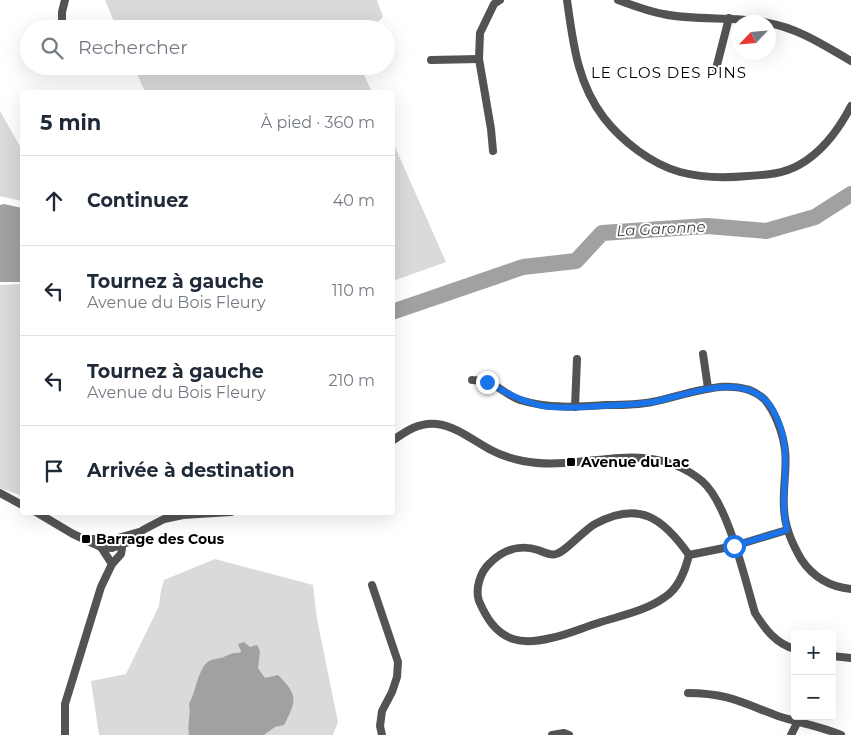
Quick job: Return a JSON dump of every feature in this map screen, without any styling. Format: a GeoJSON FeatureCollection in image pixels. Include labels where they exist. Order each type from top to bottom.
{"type":"FeatureCollection","features":[{"type":"Feature","properties":{"kind":"street"},"geometry":{"type":"LineString","coordinates":[[62,20],[64,0]]}},
{"type":"Feature","properties":{"kind":"street"},"geometry":{"type":"LineString","coordinates":[[493,151],[491,129],[478,59],[480,33],[494,4],[500,0]]}},
{"type":"Feature","properties":{"kind":"street"},"geometry":{"type":"LineString","coordinates":[[567,0],[576,56],[582,80],[591,99],[616,132],[631,145],[655,162],[680,172],[723,178],[781,173],[799,165],[816,154],[832,136],[851,106]]}},
{"type":"Feature","properties":{"kind":"street"},"geometry":{"type":"LineString","coordinates":[[618,0],[663,14],[685,17],[729,18],[716,69]]}},
{"type":"Feature","properties":{"kind":"street"},"geometry":{"type":"LineString","coordinates":[[776,25],[783,26],[826,46],[851,61]]}},
{"type":"Feature","properties":{"kind":"street"},"geometry":{"type":"LineString","coordinates":[[431,60],[478,59]]}},
{"type":"Feature","properties":{"kind":"street"},"geometry":{"type":"LineString","coordinates":[[703,354],[708,388]]}},
{"type":"Feature","properties":{"kind":"street"},"geometry":{"type":"LineString","coordinates":[[575,407],[577,359]]}},
{"type":"Feature","properties":{"kind":"street"},"geometry":{"type":"LineString","coordinates":[[472,380],[487,382],[517,399],[543,406],[575,407],[652,402],[708,388],[738,387],[753,392],[764,399],[772,410],[782,432],[786,451],[784,499],[787,530],[794,548],[805,565],[820,579],[839,588],[851,589]]}},
{"type":"Feature","properties":{"kind":"street"},"geometry":{"type":"LineString","coordinates":[[395,440],[412,428],[424,424],[438,424],[451,427],[493,451],[522,461],[541,463],[640,457],[661,459],[685,470],[703,482],[724,513],[755,613],[764,628],[776,639],[791,647]]}},
{"type":"Feature","properties":{"kind":"street"},"geometry":{"type":"LineString","coordinates":[[0,493],[20,504]]}},
{"type":"Feature","properties":{"kind":"street"},"geometry":{"type":"LineString","coordinates":[[629,512],[646,514],[662,524],[680,542],[689,555],[686,568],[678,583],[665,597],[642,608],[552,638],[529,642],[513,639],[496,630],[485,615],[477,594],[479,582],[488,564],[504,552],[518,547],[557,554],[563,551],[590,526],[608,517],[629,512]]}},
{"type":"Feature","properties":{"kind":"street"},"geometry":{"type":"LineString","coordinates":[[41,515],[73,534],[102,547],[112,564]]}},
{"type":"Feature","properties":{"kind":"street"},"geometry":{"type":"LineString","coordinates":[[102,547],[116,543],[164,519],[188,515]]}},
{"type":"Feature","properties":{"kind":"street"},"geometry":{"type":"LineString","coordinates":[[689,555],[734,546],[787,530]]}},
{"type":"Feature","properties":{"kind":"street"},"geometry":{"type":"LineString","coordinates":[[86,539],[116,543]]}},
{"type":"Feature","properties":{"kind":"street"},"geometry":{"type":"LineString","coordinates":[[65,735],[65,704],[101,587],[112,564],[116,543]]}},
{"type":"Feature","properties":{"kind":"street"},"geometry":{"type":"LineString","coordinates":[[372,584],[398,662],[397,677],[382,711],[380,726],[382,735]]}},
{"type":"Feature","properties":{"kind":"street"},"geometry":{"type":"LineString","coordinates":[[836,656],[851,658]]}},
{"type":"Feature","properties":{"kind":"street"},"geometry":{"type":"LineString","coordinates":[[688,693],[708,693],[728,697],[778,716],[827,728],[841,735]]}},
{"type":"Feature","properties":{"kind":"street"},"geometry":{"type":"LineString","coordinates":[[791,735],[798,721]]}},
{"type":"Feature","properties":{"kind":"street"},"geometry":{"type":"LineString","coordinates":[[552,735],[564,733],[569,735]]}},
{"type":"Feature","properties":{"kind":"shaded area"},"geometry":{"type":"Polygon","coordinates":[[[105,0],[377,0],[383,17],[380,20],[113,20],[105,0]]]}},
{"type":"Feature","properties":{"kind":"shaded area"},"geometry":{"type":"Polygon","coordinates":[[[138,75],[364,75],[371,90],[144,90],[138,75]]]}},
{"type":"Feature","properties":{"kind":"shaded area"},"geometry":{"type":"Polygon","coordinates":[[[0,111],[20,146],[20,201],[0,196],[0,111]]]}},
{"type":"Feature","properties":{"kind":"shaded area"},"geometry":{"type":"Polygon","coordinates":[[[395,147],[446,262],[395,280],[395,147]]]}},
{"type":"Feature","properties":{"kind":"shaded area"},"geometry":{"type":"Polygon","coordinates":[[[0,205],[20,208],[20,282],[0,282],[0,205]]]}},
{"type":"Feature","properties":{"kind":"shaded area"},"geometry":{"type":"Polygon","coordinates":[[[20,284],[20,495],[0,488],[0,285],[20,284]]]}},
{"type":"Feature","properties":{"kind":"shaded area"},"geometry":{"type":"Polygon","coordinates":[[[215,559],[313,585],[317,619],[338,722],[333,735],[99,735],[91,681],[126,674],[159,606],[164,580],[215,559]]]}},
{"type":"Feature","properties":{"kind":"shaded area"},"geometry":{"type":"Polygon","coordinates":[[[244,642],[250,647],[257,645],[260,651],[258,668],[265,678],[278,675],[292,693],[293,703],[284,725],[275,727],[264,735],[189,735],[189,704],[202,669],[210,660],[240,653],[238,644],[244,642]]]}},
{"type":"Feature","properties":{"kind":"waterway","name":"La Garonne"},"geometry":{"type":"LineString","coordinates":[[395,311],[523,267],[576,261],[602,233],[707,226],[766,231],[815,217],[851,194]]}},
{"type":"Feature","properties":{"kind":"place","name":"Avenue du Lac"},"geometry":{"type":"Point","coordinates":[571,462]}},
{"type":"Feature","properties":{"kind":"place","name":"Barrage des Cous"},"geometry":{"type":"Point","coordinates":[86,539]}},
{"type":"Feature","properties":{"kind":"district","name":"LE CLOS DES PINS"},"geometry":{"type":"Point","coordinates":[669,73]}},
{"type":"Feature","properties":{"kind":"route"},"geometry":{"type":"LineString","coordinates":[[487,382],[517,399],[543,406],[632,404],[652,402],[708,388],[738,387],[753,392],[764,399],[772,410],[782,432],[786,451],[784,510],[787,530],[734,546]]}}]}
